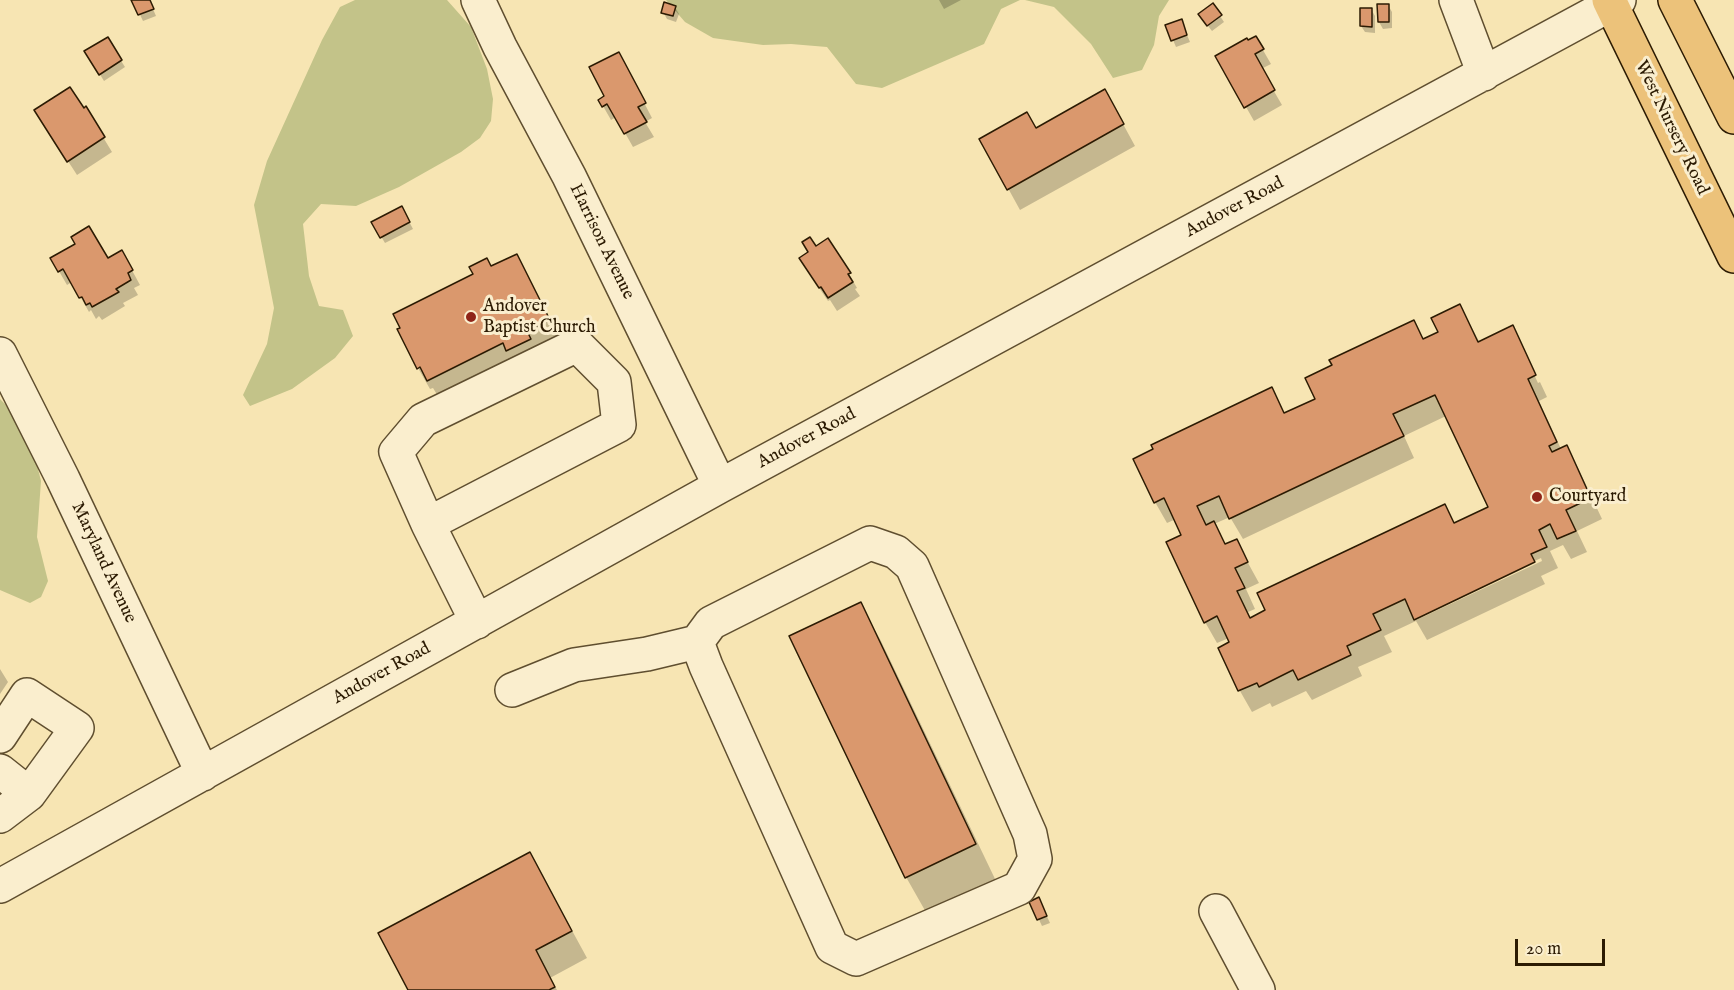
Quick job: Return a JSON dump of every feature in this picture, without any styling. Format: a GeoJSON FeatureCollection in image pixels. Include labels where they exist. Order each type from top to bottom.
{"type":"FeatureCollection","features":[{"type":"Feature","properties":{"kind":"main road"},"geometry":{"type":"LineString","coordinates":[[1675,0],[1734,117]]}},
{"type":"Feature","properties":{"kind":"main road","name":"West Nursery Road"},"geometry":{"type":"LineString","coordinates":[[1613,1],[1734,256]]}},
{"type":"Feature","properties":{"kind":"street","name":"Harrison Avenue"},"geometry":{"type":"LineString","coordinates":[[478,0],[500,47],[569,176],[720,486]]}},
{"type":"Feature","properties":{"kind":"street"},"geometry":{"type":"LineString","coordinates":[[1456,0],[1484,74]]}},
{"type":"Feature","properties":{"kind":"street","name":"Andover Road"},"geometry":{"type":"LineString","coordinates":[[0,886],[720,486],[1484,74],[1613,1]]}},
{"type":"Feature","properties":{"kind":"street"},"geometry":{"type":"LineString","coordinates":[[428,524],[619,425],[614,382],[577,345],[423,420],[396,452],[428,524],[477,622]]}},
{"type":"Feature","properties":{"kind":"street","name":"Maryland Avenue"},"geometry":{"type":"LineString","coordinates":[[0,354],[63,479],[203,774]]}},
{"type":"Feature","properties":{"kind":"street"},"geometry":{"type":"LineString","coordinates":[[512,690],[574,664],[647,654],[697,642],[711,623],[870,543],[896,552],[912,566],[1030,834],[1035,859],[1019,888],[856,959],[832,947],[697,642]]}},
{"type":"Feature","properties":{"kind":"street"},"geometry":{"type":"LineString","coordinates":[[0,736],[27,695],[77,728],[29,794],[0,816]]}},
{"type":"Feature","properties":{"kind":"street"},"geometry":{"type":"LineString","coordinates":[[0,771],[29,794]]}},
{"type":"Feature","properties":{"kind":"street"},"geometry":{"type":"LineString","coordinates":[[1216,911],[1258,990]]}},
{"type":"Feature","properties":{"kind":"green space"},"geometry":{"type":"Polygon","coordinates":[[[355,0],[447,0],[471,27],[487,69],[493,99],[491,121],[480,138],[461,152],[399,187],[356,206],[321,204],[303,224],[309,276],[319,306],[343,310],[353,336],[335,358],[292,389],[250,406],[243,395],[267,344],[274,308],[254,205],[267,161],[322,40],[340,7],[355,0]]]}},
{"type":"Feature","properties":{"kind":"green space"},"geometry":{"type":"Polygon","coordinates":[[[666,0],[1020,0],[1001,9],[984,44],[882,88],[856,84],[827,47],[791,44],[763,45],[713,38],[685,22],[666,0]]]}},
{"type":"Feature","properties":{"kind":"green space"},"geometry":{"type":"Polygon","coordinates":[[[1025,0],[1169,0],[1159,16],[1154,45],[1142,70],[1113,78],[1091,44],[1054,7],[1025,0]]]}},
{"type":"Feature","properties":{"kind":"green space"},"geometry":{"type":"Polygon","coordinates":[[[0,399],[32,445],[41,481],[37,537],[48,581],[41,597],[30,603],[0,590],[0,399]]]}},
{"type":"Feature","properties":{"kind":"building"},"geometry":{"type":"Polygon","coordinates":[[[131,0],[150,0],[154,9],[138,15],[131,0]]]}},
{"type":"Feature","properties":{"kind":"building"},"geometry":{"type":"Polygon","coordinates":[[[664,2],[676,6],[673,16],[661,13],[664,2]]]}},
{"type":"Feature","properties":{"kind":"building"},"geometry":{"type":"Polygon","coordinates":[[[1213,3],[1222,15],[1207,26],[1198,14],[1213,3]]]}},
{"type":"Feature","properties":{"kind":"building"},"geometry":{"type":"Polygon","coordinates":[[[1377,4],[1389,4],[1389,22],[1378,22],[1377,4]]]}},
{"type":"Feature","properties":{"kind":"building"},"geometry":{"type":"Polygon","coordinates":[[[1360,8],[1372,8],[1372,27],[1360,26],[1360,8]]]}},
{"type":"Feature","properties":{"kind":"building"},"geometry":{"type":"Polygon","coordinates":[[[1182,19],[1187,35],[1171,41],[1165,25],[1182,19]]]}},
{"type":"Feature","properties":{"kind":"building"},"geometry":{"type":"Polygon","coordinates":[[[1256,36],[1264,49],[1255,54],[1275,90],[1244,108],[1215,56],[1247,38],[1248,40],[1256,36]]]}},
{"type":"Feature","properties":{"kind":"building"},"geometry":{"type":"Polygon","coordinates":[[[108,37],[122,60],[99,75],[84,51],[108,37]]]}},
{"type":"Feature","properties":{"kind":"building"},"geometry":{"type":"Polygon","coordinates":[[[619,52],[646,103],[638,107],[647,122],[624,134],[607,104],[602,107],[598,100],[604,96],[589,67],[619,52]]]}},
{"type":"Feature","properties":{"kind":"building"},"geometry":{"type":"Polygon","coordinates":[[[70,87],[84,108],[86,106],[105,137],[67,162],[34,110],[70,87]]]}},
{"type":"Feature","properties":{"kind":"building"},"geometry":{"type":"Polygon","coordinates":[[[1105,89],[1124,124],[1007,190],[979,139],[1027,112],[1036,128],[1105,89]]]}},
{"type":"Feature","properties":{"kind":"building"},"geometry":{"type":"Polygon","coordinates":[[[402,206],[410,222],[380,238],[371,222],[402,206]]]}},
{"type":"Feature","properties":{"kind":"building"},"geometry":{"type":"Polygon","coordinates":[[[89,226],[108,258],[122,250],[133,270],[128,273],[131,280],[116,289],[119,292],[92,307],[90,303],[86,305],[82,297],[79,298],[63,269],[58,272],[50,258],[75,244],[71,237],[89,226]]]}},
{"type":"Feature","properties":{"kind":"building"},"geometry":{"type":"Polygon","coordinates":[[[810,237],[816,246],[828,238],[851,273],[848,274],[853,282],[828,298],[799,258],[808,252],[802,242],[810,237]]]}},
{"type":"Feature","properties":{"kind":"building","name":"Andover Baptist Church"},"geometry":{"type":"Polygon","coordinates":[[[517,254],[550,320],[527,331],[531,339],[506,351],[503,343],[427,381],[420,367],[417,369],[397,329],[400,328],[393,314],[473,274],[469,267],[487,258],[491,266],[517,254]]]}},
{"type":"Feature","properties":{"kind":"building","name":"Courtyard"},"geometry":{"type":"Polygon","coordinates":[[[1460,304],[1478,342],[1513,325],[1536,375],[1528,379],[1557,442],[1549,446],[1552,452],[1567,445],[1591,498],[1566,510],[1576,531],[1557,539],[1550,524],[1539,530],[1547,547],[1531,554],[1535,562],[1414,620],[1405,599],[1373,614],[1381,630],[1347,646],[1351,655],[1298,680],[1293,670],[1259,687],[1257,683],[1238,691],[1218,648],[1229,642],[1217,616],[1204,623],[1166,542],[1181,535],[1164,498],[1154,503],[1133,459],[1153,449],[1151,445],[1272,387],[1284,413],[1315,399],[1305,378],[1332,365],[1329,360],[1414,320],[1423,339],[1438,332],[1431,318],[1460,304]],[[1435,395],[1393,414],[1404,436],[1229,519],[1219,496],[1197,506],[1206,525],[1214,521],[1225,544],[1237,539],[1248,562],[1235,568],[1245,588],[1237,591],[1250,618],[1265,610],[1257,593],[1445,504],[1454,523],[1488,507],[1435,395]]]}},
{"type":"Feature","properties":{"kind":"building"},"geometry":{"type":"Polygon","coordinates":[[[861,602],[976,844],[905,878],[789,636],[861,602]]]}},
{"type":"Feature","properties":{"kind":"building"},"geometry":{"type":"Polygon","coordinates":[[[530,852],[572,931],[536,950],[555,987],[549,990],[408,990],[378,933],[530,852]]]}},
{"type":"Feature","properties":{"kind":"building"},"geometry":{"type":"Polygon","coordinates":[[[1039,897],[1047,916],[1037,920],[1029,902],[1039,897]]]}},
{"type":"Feature","properties":{"kind":"place","name":"Andover Baptist Church"},"geometry":{"type":"Point","coordinates":[471,317]}},
{"type":"Feature","properties":{"kind":"place","name":"Courtyard"},"geometry":{"type":"Point","coordinates":[1537,497]}}]}
